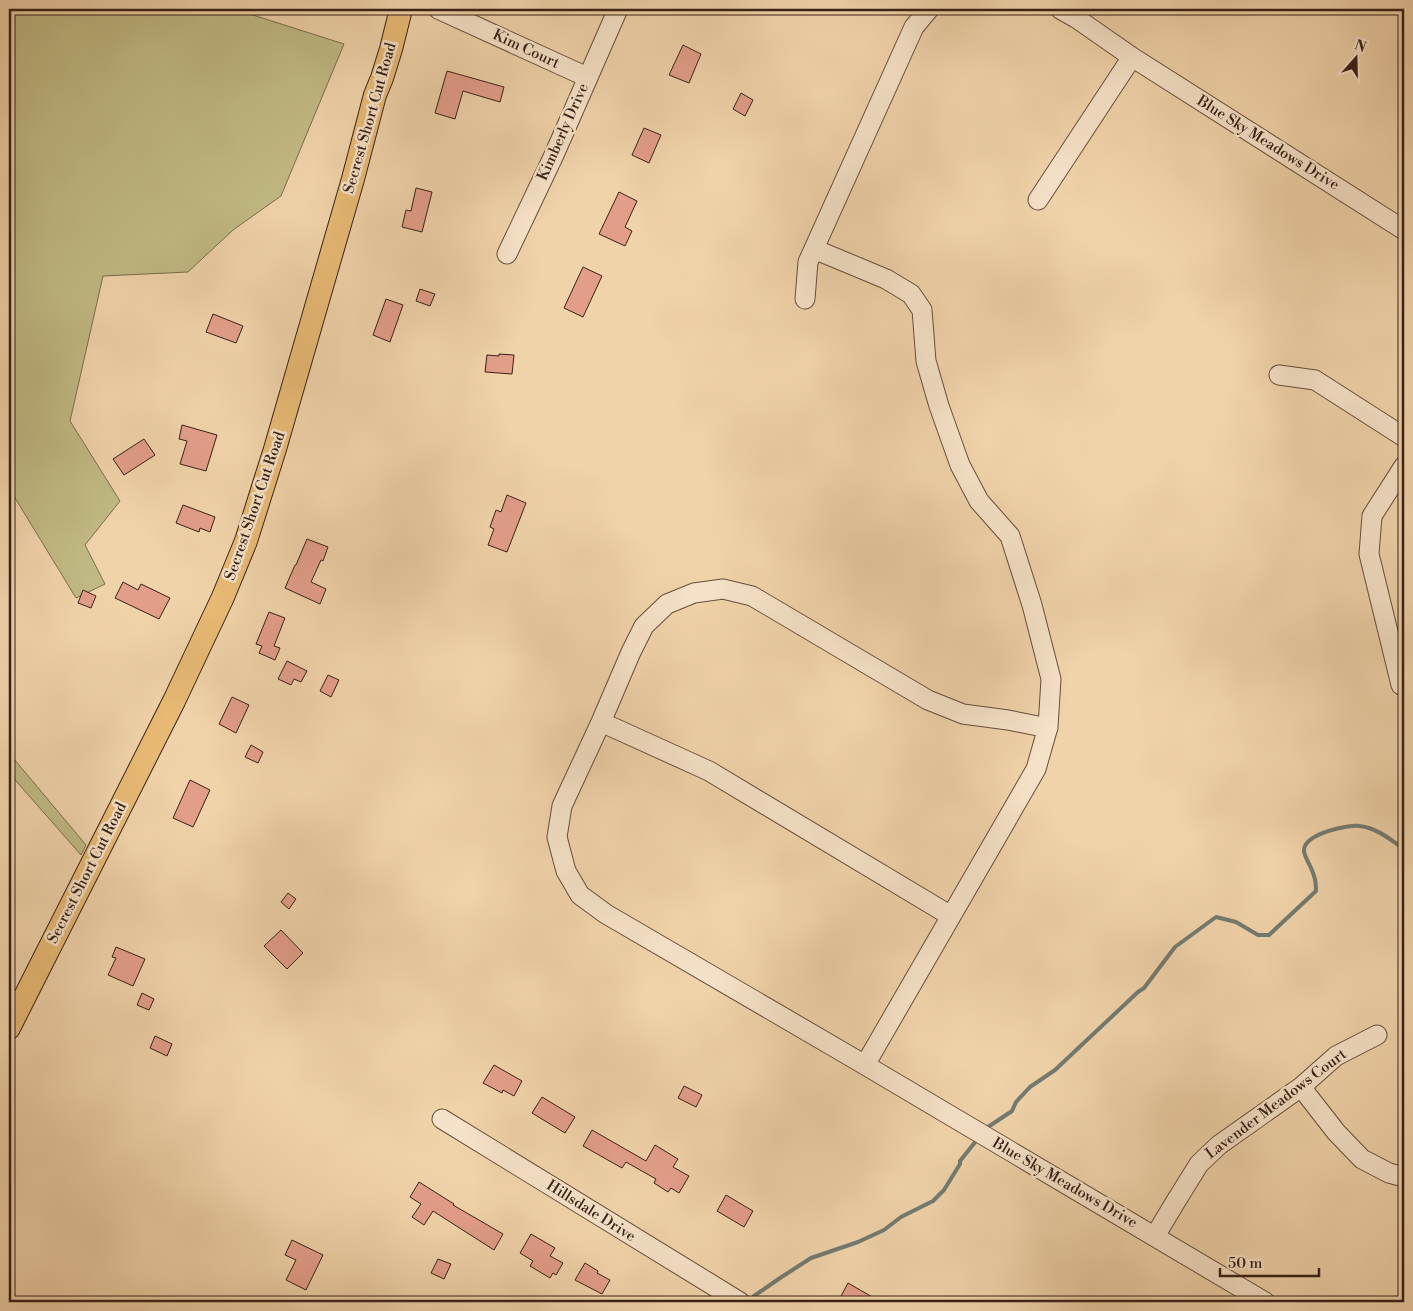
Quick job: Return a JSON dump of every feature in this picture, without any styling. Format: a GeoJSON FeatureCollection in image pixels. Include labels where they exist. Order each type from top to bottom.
{"type":"FeatureCollection","features":[{"type":"Feature","properties":{"kind":"main road","name":"Secrest Short Cut Road"},"geometry":{"type":"LineString","coordinates":[[9,1028],[174,702],[223,597],[246,541],[275,449],[401,9]]}},
{"type":"Feature","properties":{"kind":"street","name":"Kim Court"},"geometry":{"type":"LineString","coordinates":[[438,9],[587,77]]}},
{"type":"Feature","properties":{"kind":"street","name":"Kimberly Drive"},"geometry":{"type":"LineString","coordinates":[[507,254],[554,154],[618,9]]}},
{"type":"Feature","properties":{"kind":"street"},"geometry":{"type":"LineString","coordinates":[[804,299],[808,262],[914,27],[930,9]]}},
{"type":"Feature","properties":{"kind":"street","name":"Blue Sky Meadows Drive"},"geometry":{"type":"LineString","coordinates":[[1060,9],[1404,230]]}},
{"type":"Feature","properties":{"kind":"street"},"geometry":{"type":"LineString","coordinates":[[1038,200],[1132,57]]}},
{"type":"Feature","properties":{"kind":"street"},"geometry":{"type":"LineString","coordinates":[[814,249],[886,280],[911,294],[922,310],[926,361],[938,406],[960,465],[979,501],[1010,536],[1032,605],[1050,679],[1048,728],[1036,770],[864,1065]]}},
{"type":"Feature","properties":{"kind":"street"},"geometry":{"type":"LineString","coordinates":[[1279,374],[1315,380],[1404,437]]}},
{"type":"Feature","properties":{"kind":"street"},"geometry":{"type":"LineString","coordinates":[[1401,685],[1369,554],[1372,516],[1404,466]]}},
{"type":"Feature","properties":{"kind":"street","name":"Blue Sky Meadows Drive"},"geometry":{"type":"LineString","coordinates":[[1048,728],[963,714],[928,700],[752,596],[723,589],[694,593],[667,604],[644,626],[562,806],[556,837],[566,871],[580,895],[606,914],[1265,1302]]}},
{"type":"Feature","properties":{"kind":"street"},"geometry":{"type":"LineString","coordinates":[[601,722],[709,771],[951,916]]}},
{"type":"Feature","properties":{"kind":"street","name":"Lavender Meadows Court"},"geometry":{"type":"LineString","coordinates":[[1155,1236],[1199,1164],[1219,1145],[1301,1087],[1336,1056],[1376,1034]]}},
{"type":"Feature","properties":{"kind":"street"},"geometry":{"type":"LineString","coordinates":[[1301,1087],[1336,1132],[1362,1159],[1390,1173],[1404,1177]]}},
{"type":"Feature","properties":{"kind":"street","name":"Hillsdale Drive"},"geometry":{"type":"LineString","coordinates":[[442,1119],[740,1302]]}},
{"type":"Feature","properties":{"kind":"shaded area"},"geometry":{"type":"Polygon","coordinates":[[[9,9],[234,9],[344,44],[281,196],[233,230],[188,272],[103,276],[70,421],[120,501],[85,545],[105,584],[76,598],[9,488],[9,9]]]}},
{"type":"Feature","properties":{"kind":"shaded area"},"geometry":{"type":"Polygon","coordinates":[[[9,753],[86,845],[81,855],[9,773],[9,753]]]}},
{"type":"Feature","properties":{"kind":"building"},"geometry":{"type":"Polygon","coordinates":[[[683,45],[701,54],[689,83],[669,75],[683,45]]]}},
{"type":"Feature","properties":{"kind":"building"},"geometry":{"type":"Polygon","coordinates":[[[447,71],[504,87],[500,102],[463,91],[455,119],[435,113],[447,71]]]}},
{"type":"Feature","properties":{"kind":"building"},"geometry":{"type":"Polygon","coordinates":[[[741,93],[753,100],[745,116],[733,109],[741,93]]]}},
{"type":"Feature","properties":{"kind":"building"},"geometry":{"type":"Polygon","coordinates":[[[644,128],[661,135],[649,163],[632,155],[644,128]]]}},
{"type":"Feature","properties":{"kind":"building"},"geometry":{"type":"Polygon","coordinates":[[[416,188],[432,192],[422,232],[402,227],[406,210],[411,211],[416,188]]]}},
{"type":"Feature","properties":{"kind":"building"},"geometry":{"type":"Polygon","coordinates":[[[619,192],[637,201],[625,227],[632,231],[625,246],[599,234],[619,192]]]}},
{"type":"Feature","properties":{"kind":"building"},"geometry":{"type":"Polygon","coordinates":[[[583,267],[602,276],[583,317],[564,308],[583,267]]]}},
{"type":"Feature","properties":{"kind":"building"},"geometry":{"type":"Polygon","coordinates":[[[420,289],[435,294],[430,306],[416,301],[420,289]]]}},
{"type":"Feature","properties":{"kind":"building"},"geometry":{"type":"Polygon","coordinates":[[[386,299],[403,305],[390,342],[373,335],[386,299]]]}},
{"type":"Feature","properties":{"kind":"building"},"geometry":{"type":"Polygon","coordinates":[[[213,314],[243,326],[236,343],[206,332],[213,314]]]}},
{"type":"Feature","properties":{"kind":"building"},"geometry":{"type":"Polygon","coordinates":[[[499,354],[514,355],[512,374],[485,372],[487,355],[499,356],[499,354]]]}},
{"type":"Feature","properties":{"kind":"building"},"geometry":{"type":"Polygon","coordinates":[[[182,425],[217,435],[206,471],[180,464],[187,441],[179,439],[182,425]]]}},
{"type":"Feature","properties":{"kind":"building"},"geometry":{"type":"Polygon","coordinates":[[[144,439],[155,455],[124,475],[113,459],[144,439]]]}},
{"type":"Feature","properties":{"kind":"building"},"geometry":{"type":"Polygon","coordinates":[[[507,495],[526,503],[507,552],[488,545],[494,529],[490,527],[496,510],[501,512],[507,495]]]}},
{"type":"Feature","properties":{"kind":"building"},"geometry":{"type":"Polygon","coordinates":[[[183,505],[215,517],[210,532],[200,528],[199,532],[176,523],[183,505]]]}},
{"type":"Feature","properties":{"kind":"building"},"geometry":{"type":"Polygon","coordinates":[[[307,539],[328,547],[323,561],[321,560],[311,582],[326,589],[320,604],[285,588],[307,539]]]}},
{"type":"Feature","properties":{"kind":"building"},"geometry":{"type":"Polygon","coordinates":[[[123,582],[138,590],[141,584],[170,598],[159,619],[115,598],[123,582]]]}},
{"type":"Feature","properties":{"kind":"building"},"geometry":{"type":"Polygon","coordinates":[[[83,590],[96,596],[91,608],[78,603],[83,590]]]}},
{"type":"Feature","properties":{"kind":"building"},"geometry":{"type":"Polygon","coordinates":[[[269,612],[285,618],[274,646],[280,648],[275,660],[259,653],[262,646],[256,644],[269,612]]]}},
{"type":"Feature","properties":{"kind":"building"},"geometry":{"type":"Polygon","coordinates":[[[287,661],[307,671],[301,682],[294,679],[291,685],[278,679],[287,661]]]}},
{"type":"Feature","properties":{"kind":"building"},"geometry":{"type":"Polygon","coordinates":[[[328,675],[339,680],[331,697],[320,691],[328,675]]]}},
{"type":"Feature","properties":{"kind":"building"},"geometry":{"type":"Polygon","coordinates":[[[232,697],[249,705],[236,733],[219,724],[232,697]]]}},
{"type":"Feature","properties":{"kind":"building"},"geometry":{"type":"Polygon","coordinates":[[[251,745],[263,752],[258,763],[245,757],[251,745]]]}},
{"type":"Feature","properties":{"kind":"building"},"geometry":{"type":"Polygon","coordinates":[[[190,780],[210,790],[193,827],[173,818],[190,780]]]}},
{"type":"Feature","properties":{"kind":"building"},"geometry":{"type":"Polygon","coordinates":[[[288,893],[296,899],[289,909],[281,902],[288,893]]]}},
{"type":"Feature","properties":{"kind":"building"},"geometry":{"type":"Polygon","coordinates":[[[281,930],[303,953],[287,969],[264,946],[281,930]]]}},
{"type":"Feature","properties":{"kind":"building"},"geometry":{"type":"Polygon","coordinates":[[[116,947],[145,959],[133,986],[108,975],[116,958],[112,957],[116,947]]]}},
{"type":"Feature","properties":{"kind":"building"},"geometry":{"type":"Polygon","coordinates":[[[142,993],[154,999],[149,1010],[137,1005],[142,993]]]}},
{"type":"Feature","properties":{"kind":"building"},"geometry":{"type":"Polygon","coordinates":[[[155,1036],[172,1044],[167,1056],[150,1048],[155,1036]]]}},
{"type":"Feature","properties":{"kind":"building"},"geometry":{"type":"Polygon","coordinates":[[[494,1065],[522,1081],[514,1096],[503,1090],[502,1093],[483,1083],[494,1065]]]}},
{"type":"Feature","properties":{"kind":"building"},"geometry":{"type":"Polygon","coordinates":[[[684,1086],[702,1095],[696,1107],[678,1098],[684,1086]]]}},
{"type":"Feature","properties":{"kind":"building"},"geometry":{"type":"Polygon","coordinates":[[[542,1097],[575,1117],[565,1133],[532,1113],[542,1097]]]}},
{"type":"Feature","properties":{"kind":"building"},"geometry":{"type":"Polygon","coordinates":[[[592,1130],[646,1161],[655,1145],[678,1159],[673,1167],[689,1176],[679,1193],[671,1188],[668,1192],[654,1183],[656,1179],[626,1162],[622,1168],[583,1146],[592,1130]]]}},
{"type":"Feature","properties":{"kind":"building"},"geometry":{"type":"Polygon","coordinates":[[[419,1182],[453,1205],[503,1234],[494,1250],[433,1211],[424,1225],[412,1217],[421,1204],[410,1197],[419,1182]]]}},
{"type":"Feature","properties":{"kind":"building"},"geometry":{"type":"Polygon","coordinates":[[[726,1195],[753,1211],[744,1227],[717,1211],[726,1195]]]}},
{"type":"Feature","properties":{"kind":"building"},"geometry":{"type":"Polygon","coordinates":[[[531,1234],[555,1248],[550,1256],[563,1263],[556,1275],[553,1273],[550,1278],[530,1266],[533,1261],[520,1253],[531,1234]]]}},
{"type":"Feature","properties":{"kind":"building"},"geometry":{"type":"Polygon","coordinates":[[[292,1240],[323,1255],[306,1290],[286,1280],[296,1260],[285,1255],[292,1240]]]}},
{"type":"Feature","properties":{"kind":"building"},"geometry":{"type":"Polygon","coordinates":[[[438,1259],[451,1264],[444,1279],[431,1273],[438,1259]]]}},
{"type":"Feature","properties":{"kind":"building"},"geometry":{"type":"Polygon","coordinates":[[[585,1263],[598,1271],[597,1273],[610,1280],[602,1294],[575,1280],[585,1263]]]}},
{"type":"Feature","properties":{"kind":"building"},"geometry":{"type":"Polygon","coordinates":[[[848,1283],[881,1302],[848,1302],[840,1298],[848,1283]]]}},
{"type":"Feature","properties":{"kind":"waterway"},"geometry":{"type":"LineString","coordinates":[[985,1129],[1012,1111],[1016,1102],[1030,1087],[1055,1070],[1144,988],[1175,947],[1216,917],[1236,922],[1258,935],[1269,935],[1316,891],[1315,878],[1304,851],[1306,845],[1318,835],[1327,831],[1360,826],[1378,832],[1404,849]]}},
{"type":"Feature","properties":{"kind":"waterway"},"geometry":{"type":"LineString","coordinates":[[754,1296],[811,1258],[858,1242],[884,1230],[901,1217],[933,1201],[944,1190],[960,1161],[976,1141]]}}]}
